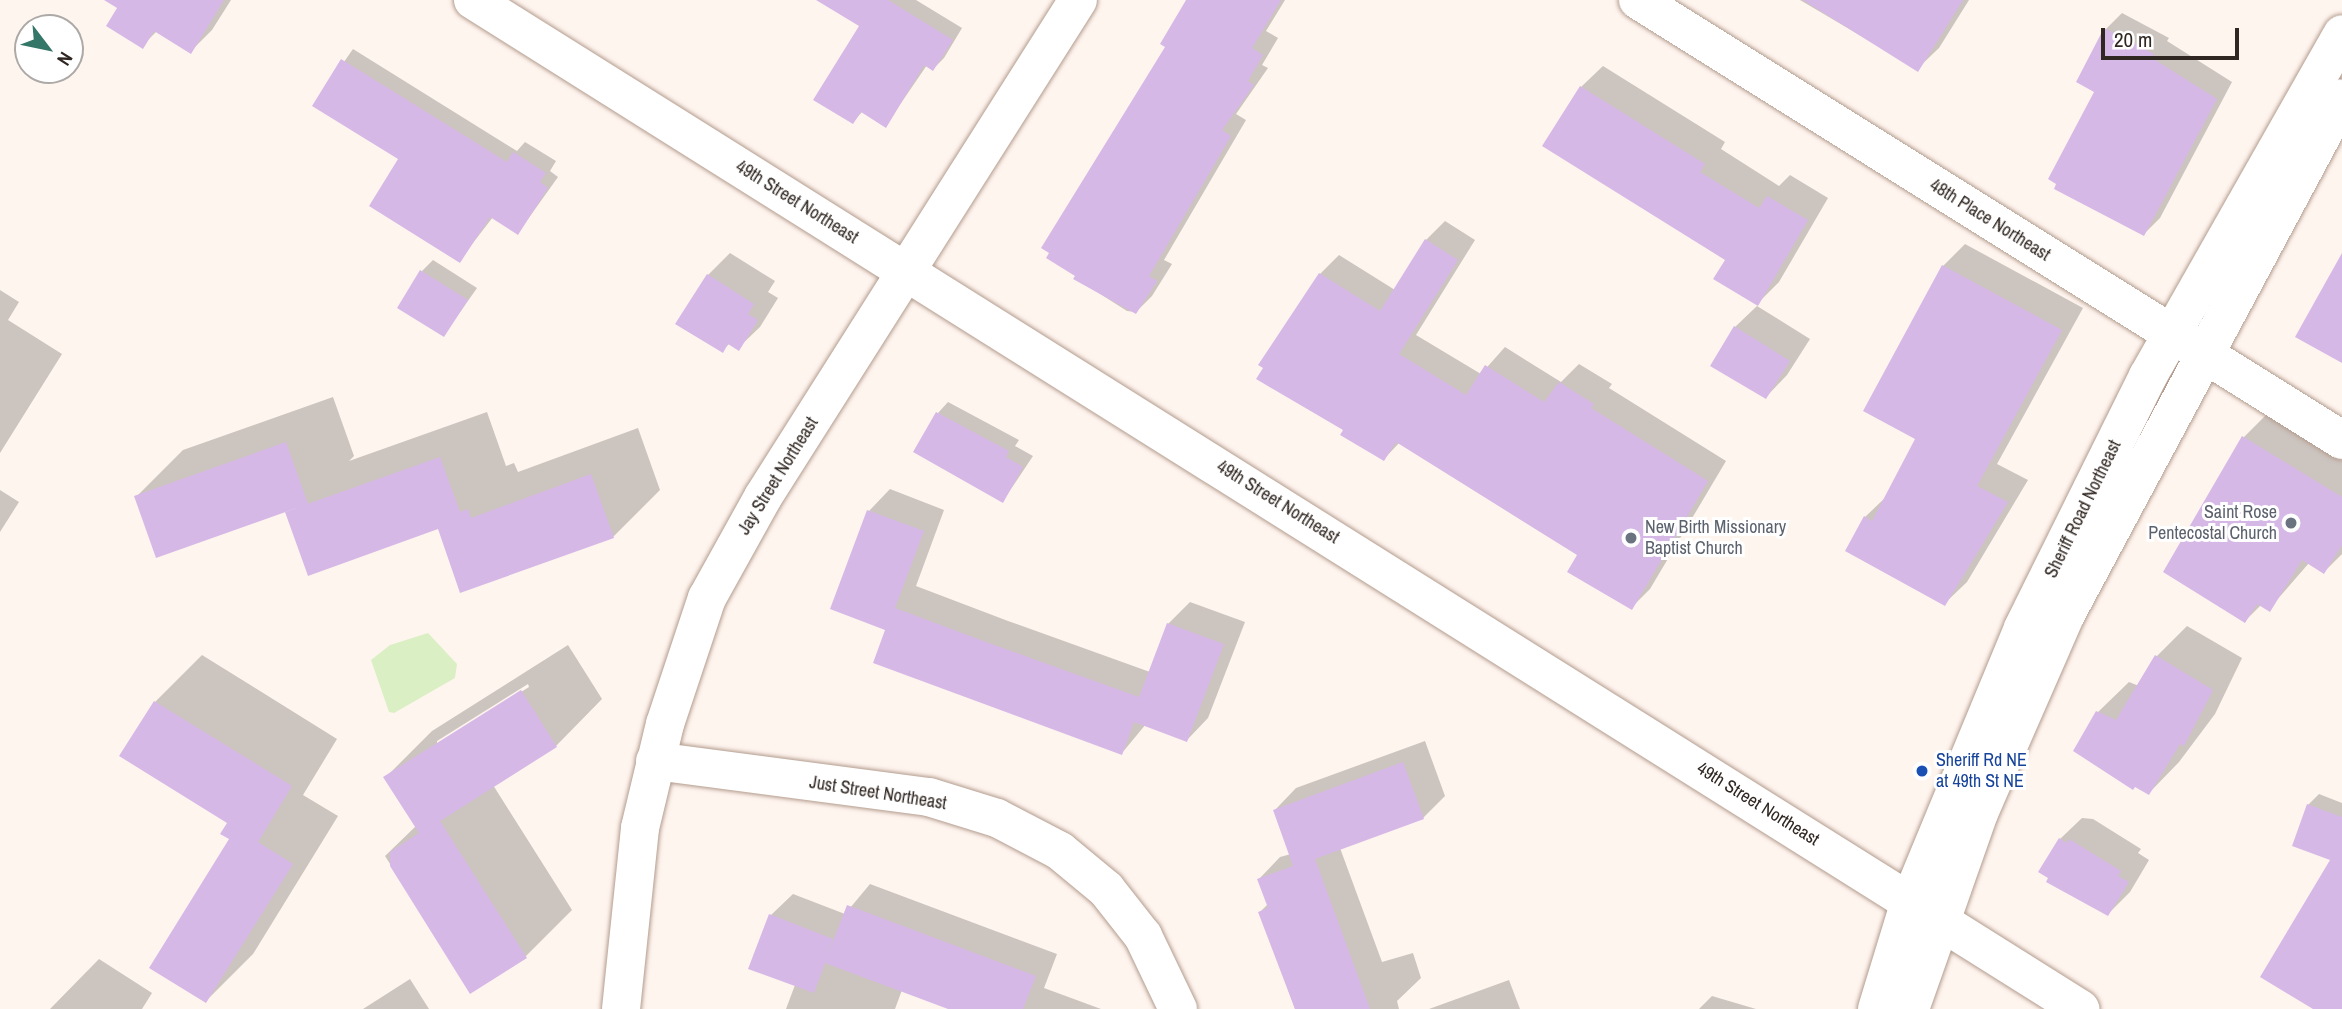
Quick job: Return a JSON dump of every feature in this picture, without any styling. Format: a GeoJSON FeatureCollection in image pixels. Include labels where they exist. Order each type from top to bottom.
{"type":"FeatureCollection","features":[{"type":"Feature","properties":{"kind":"street","name":"49th Street Northeast"},"geometry":{"type":"LineString","coordinates":[[473,0],[909,271],[2080,1009]]}},
{"type":"Feature","properties":{"kind":"street","name":"Jay Street Northeast"},"geometry":{"type":"LineString","coordinates":[[621,1009],[640,828],[655,761],[691,642],[723,568],[787,458],[909,271],[1079,0]]}},
{"type":"Feature","properties":{"kind":"street","name":"48th Place Northeast"},"geometry":{"type":"LineString","coordinates":[[1638,0],[2342,440]]}},
{"type":"Feature","properties":{"kind":"street","name":"Sheriff Road Northeast"},"geometry":{"type":"LineString","coordinates":[[1877,1009],[1979,813],[2188,345],[2342,34]]}},
{"type":"Feature","properties":{"kind":"street","name":"Sheriff Road Northeast"},"geometry":{"type":"LineString","coordinates":[[2188,345],[2283,215],[2342,99]]}},
{"type":"Feature","properties":{"kind":"street","name":"Just Street Northeast"},"geometry":{"type":"LineString","coordinates":[[655,761],[929,797],[997,818],[1060,852],[1106,889],[1143,936],[1178,1009]]}},
{"type":"Feature","properties":{"kind":"street","name":"Sheriff Road Northeast"},"geometry":{"type":"LineString","coordinates":[[1910,1009],[1926,911]]}},
{"type":"Feature","properties":{"kind":"green space"},"geometry":{"type":"Polygon","coordinates":[[[428,633],[457,664],[455,678],[394,713],[389,712],[371,660],[390,645],[428,633]]]}},
{"type":"Feature","properties":{"kind":"building"},"geometry":{"type":"Polygon","coordinates":[[[104,0],[224,0],[191,54],[154,31],[143,49],[106,26],[117,8],[104,0]]]}},
{"type":"Feature","properties":{"kind":"building"},"geometry":{"type":"Polygon","coordinates":[[[816,0],[888,0],[953,40],[933,71],[924,65],[886,128],[861,112],[853,124],[813,100],[859,26],[816,0]]]}},
{"type":"Feature","properties":{"kind":"building"},"geometry":{"type":"Polygon","coordinates":[[[1186,0],[1281,0],[1252,48],[1263,55],[1248,81],[1254,85],[1222,130],[1231,136],[1149,276],[1157,281],[1136,314],[1073,279],[1075,276],[1046,258],[1049,253],[1041,248],[1165,47],[1160,44],[1186,0]]]}},
{"type":"Feature","properties":{"kind":"building"},"geometry":{"type":"Polygon","coordinates":[[[1803,0],[1963,0],[1918,72],[1803,0]]]}},
{"type":"Feature","properties":{"kind":"building"},"geometry":{"type":"Polygon","coordinates":[[[2104,28],[2154,54],[2152,58],[2217,99],[2144,236],[2054,189],[2056,184],[2048,179],[2094,92],[2076,82],[2104,28]]]}},
{"type":"Feature","properties":{"kind":"building"},"geometry":{"type":"Polygon","coordinates":[[[341,59],[507,162],[513,152],[546,173],[540,182],[548,188],[518,235],[490,217],[460,263],[369,206],[398,159],[312,106],[341,59]]]}},
{"type":"Feature","properties":{"kind":"building"},"geometry":{"type":"Polygon","coordinates":[[[1580,86],[1705,164],[1700,172],[1759,208],[1767,196],[1808,220],[1758,306],[1713,279],[1725,260],[1542,146],[1580,86]]]}},
{"type":"Feature","properties":{"kind":"building"},"geometry":{"type":"Polygon","coordinates":[[[1425,239],[1458,260],[1399,354],[1466,395],[1485,365],[1544,402],[1559,382],[1594,404],[1591,408],[1708,481],[1632,610],[1567,572],[1577,555],[1396,442],[1384,461],[1340,435],[1343,430],[1256,379],[1263,368],[1258,365],[1319,273],[1380,311],[1425,239]]]}},
{"type":"Feature","properties":{"kind":"building"},"geometry":{"type":"Polygon","coordinates":[[[2342,253],[2342,363],[2295,337],[2342,253]]]}},
{"type":"Feature","properties":{"kind":"building"},"geometry":{"type":"Polygon","coordinates":[[[1942,265],[2062,330],[1977,486],[2008,502],[1945,606],[1845,551],[1864,516],[1872,521],[1915,439],[1863,411],[1942,265]]]}},
{"type":"Feature","properties":{"kind":"building"},"geometry":{"type":"Polygon","coordinates":[[[420,270],[468,300],[444,337],[397,308],[420,270]]]}},
{"type":"Feature","properties":{"kind":"building"},"geometry":{"type":"Polygon","coordinates":[[[707,274],[754,304],[748,314],[758,320],[739,351],[728,344],[723,353],[675,324],[707,274]]]}},
{"type":"Feature","properties":{"kind":"building"},"geometry":{"type":"Polygon","coordinates":[[[1734,326],[1790,361],[1766,399],[1710,366],[1734,326]]]}},
{"type":"Feature","properties":{"kind":"building"},"geometry":{"type":"Polygon","coordinates":[[[936,412],[1009,451],[1006,457],[1023,467],[1003,503],[913,452],[936,412]]]}},
{"type":"Feature","properties":{"kind":"building"},"geometry":{"type":"Polygon","coordinates":[[[2242,436],[2342,497],[2342,545],[2324,574],[2302,560],[2270,612],[2257,604],[2245,623],[2163,572],[2242,436]]]}},
{"type":"Feature","properties":{"kind":"building"},"geometry":{"type":"Polygon","coordinates":[[[286,442],[308,504],[156,558],[134,496],[286,442]]]}},
{"type":"Feature","properties":{"kind":"building"},"geometry":{"type":"Polygon","coordinates":[[[440,457],[460,512],[468,509],[471,518],[591,474],[614,538],[460,593],[438,529],[308,576],[285,512],[440,457]]]}},
{"type":"Feature","properties":{"kind":"building"},"geometry":{"type":"Polygon","coordinates":[[[867,510],[924,531],[895,608],[1139,697],[1167,623],[1224,644],[1187,742],[1134,722],[1122,755],[873,663],[885,630],[830,609],[867,510]]]}},
{"type":"Feature","properties":{"kind":"building"},"geometry":{"type":"Polygon","coordinates":[[[2155,655],[2213,690],[2184,746],[2180,744],[2149,795],[2135,787],[2133,790],[2073,751],[2096,711],[2116,720],[2155,655]]]}},
{"type":"Feature","properties":{"kind":"building"},"geometry":{"type":"Polygon","coordinates":[[[521,690],[557,747],[440,821],[527,958],[470,994],[390,866],[390,852],[419,833],[383,777],[521,690]]]}},
{"type":"Feature","properties":{"kind":"building"},"geometry":{"type":"Polygon","coordinates":[[[154,701],[292,786],[258,842],[293,864],[206,1003],[149,968],[229,839],[220,834],[227,823],[119,756],[154,701]]]}},
{"type":"Feature","properties":{"kind":"building"},"geometry":{"type":"Polygon","coordinates":[[[1403,762],[1424,819],[1315,859],[1370,1009],[1295,1009],[1258,912],[1268,908],[1257,879],[1293,866],[1273,810],[1403,762]]]}},
{"type":"Feature","properties":{"kind":"building"},"geometry":{"type":"Polygon","coordinates":[[[2307,804],[2342,817],[2342,1009],[2313,1009],[2260,977],[2330,860],[2292,846],[2307,804]]]}},
{"type":"Feature","properties":{"kind":"building"},"geometry":{"type":"Polygon","coordinates":[[[2059,838],[2067,843],[2069,839],[2121,871],[2118,876],[2129,882],[2108,916],[2046,882],[2048,878],[2038,872],[2059,838]]]}},
{"type":"Feature","properties":{"kind":"building"},"geometry":{"type":"Polygon","coordinates":[[[847,905],[1036,976],[1023,1009],[948,1009],[825,963],[814,993],[748,969],[769,914],[833,939],[826,959],[847,905]]]}},
{"type":"Feature","properties":{"kind":"place","name":"Saint Rose Pentecostal Church"},"geometry":{"type":"Point","coordinates":[2291,523]}},
{"type":"Feature","properties":{"kind":"place","name":"New Birth Missionary Baptist Church"},"geometry":{"type":"Point","coordinates":[1631,538]}},
{"type":"Feature","properties":{"kind":"place","name":"Sheriff Rd NE at 49th St NE"},"geometry":{"type":"Point","coordinates":[1922,771]}}]}
